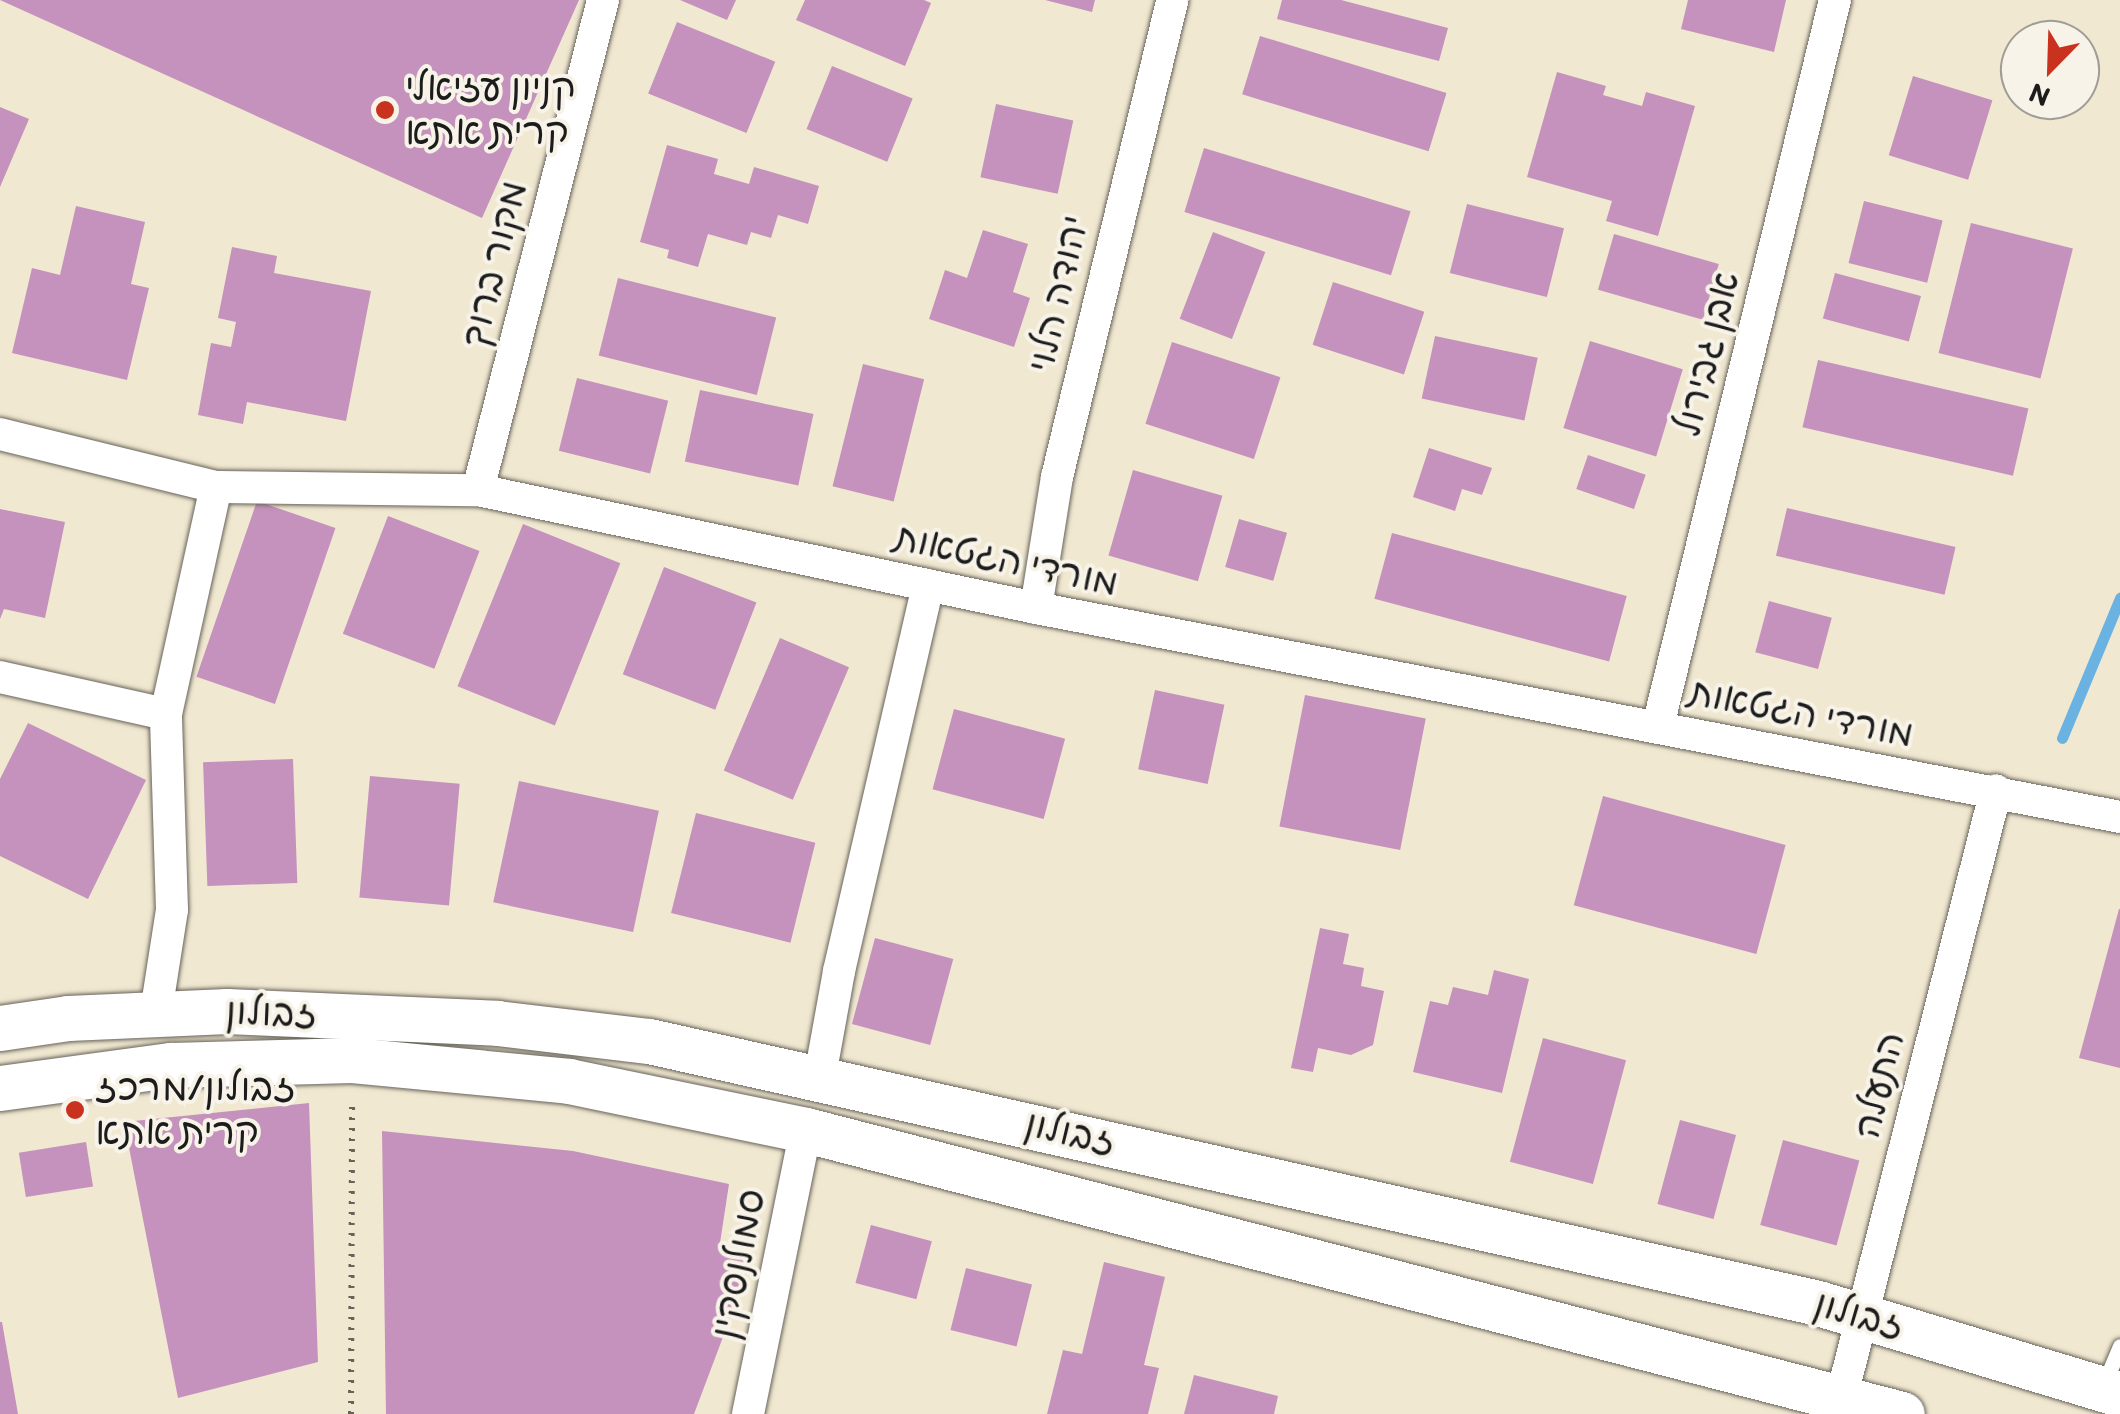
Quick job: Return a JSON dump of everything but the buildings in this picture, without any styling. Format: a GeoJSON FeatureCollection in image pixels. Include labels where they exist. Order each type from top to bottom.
{"type":"FeatureCollection","features":[{"type":"Feature","properties":{"kind":"main road","name":"זבולון"},"geometry":{"type":"LineString","coordinates":[[0,1028],[156,1012],[386,1016],[592,1032],[820,1076],[1861,1314],[2111,1391]]}},
{"type":"Feature","properties":{"kind":"main road","name":"זבולון"},"geometry":{"type":"LineString","coordinates":[[0,1088],[171,1065],[352,1060],[569,1081],[806,1130],[1902,1414]]}},
{"type":"Feature","properties":{"kind":"street","name":"מקור ברוך"},"geometry":{"type":"LineString","coordinates":[[478,490],[604,0]]}},
{"type":"Feature","properties":{"kind":"street","name":"יהודה הלוי"},"geometry":{"type":"LineString","coordinates":[[1036,608],[1057,477],[1172,0]]}},
{"type":"Feature","properties":{"kind":"street","name":"אבן גבירול"},"geometry":{"type":"LineString","coordinates":[[1658,726],[1835,0]]}},
{"type":"Feature","properties":{"kind":"street","name":"מורדי הגטאות"},"geometry":{"type":"LineString","coordinates":[[0,434],[216,487],[478,490],[1036,608],[1996,790],[2120,818]]}},
{"type":"Feature","properties":{"kind":"street"},"geometry":{"type":"LineString","coordinates":[[156,1012],[172,910],[166,714],[216,487]]}},
{"type":"Feature","properties":{"kind":"street"},"geometry":{"type":"LineString","coordinates":[[820,1076],[839,971],[928,585]]}},
{"type":"Feature","properties":{"kind":"street"},"geometry":{"type":"LineString","coordinates":[[0,677],[166,714]]}},
{"type":"Feature","properties":{"kind":"street","name":"התעלה"},"geometry":{"type":"LineString","coordinates":[[1840,1399],[1996,790]]}},
{"type":"Feature","properties":{"kind":"street","name":"סמולנסקין"},"geometry":{"type":"LineString","coordinates":[[748,1414],[806,1130]]}},
{"type":"Feature","properties":{"kind":"lane"},"geometry":{"type":"LineString","coordinates":[[2111,1391],[2120,1346]]}},
{"type":"Feature","properties":{"kind":"path"},"geometry":{"type":"LineString","coordinates":[[352,1060],[352,1414]]}},
{"type":"Feature","properties":{"kind":"waterway"},"geometry":{"type":"LineString","coordinates":[[2062,738],[2120,598]]}},
{"type":"Feature","properties":{"kind":"place","name":"קניון עזיאלי קרית אתא"},"geometry":{"type":"Point","coordinates":[385,110]}},
{"type":"Feature","properties":{"kind":"place","name":"זבולון/מרכז קרית אתא"},"geometry":{"type":"Point","coordinates":[75,1110]}}]}
